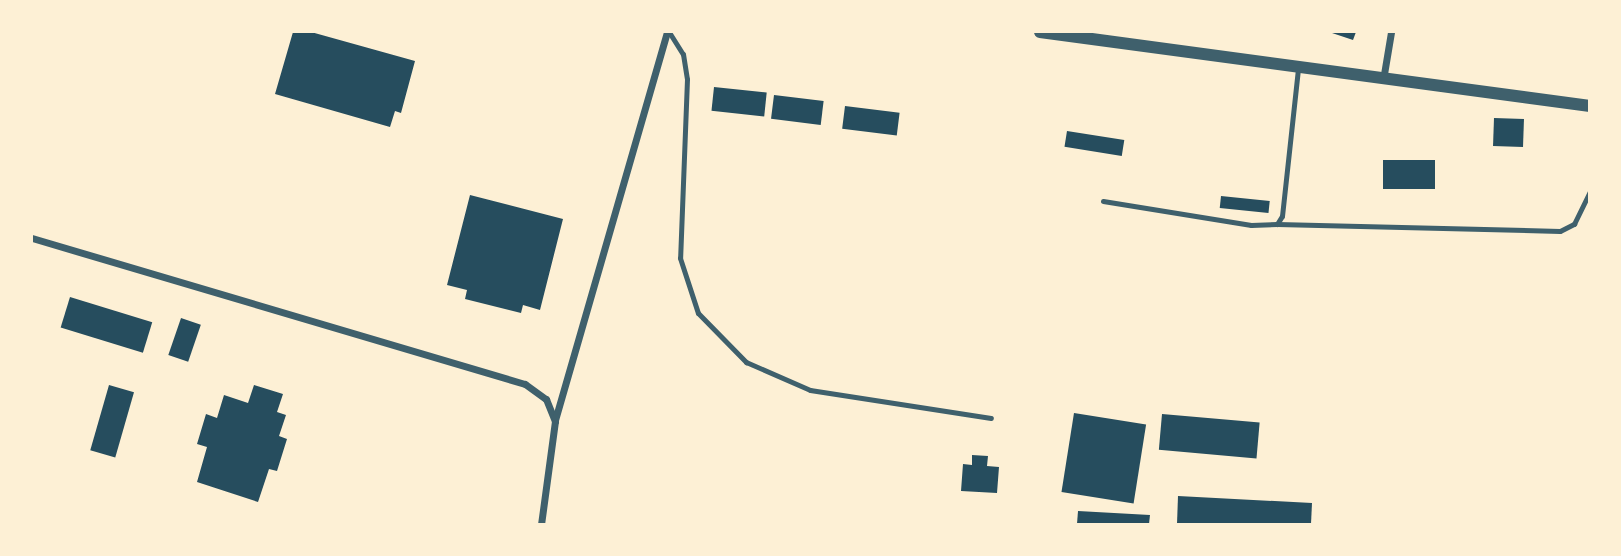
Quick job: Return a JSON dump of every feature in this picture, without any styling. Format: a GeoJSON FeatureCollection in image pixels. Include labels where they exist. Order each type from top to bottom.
{"type":"FeatureCollection","features":[{"type":"Feature","properties":{"kind":"street"},"geometry":{"type":"LineString","coordinates":[[541,524],[555,421],[668,32]]}},
{"type":"Feature","properties":{"kind":"street"},"geometry":{"type":"LineString","coordinates":[[1040,32],[1590,106]]}},
{"type":"Feature","properties":{"kind":"street"},"geometry":{"type":"LineString","coordinates":[[1383,80],[1391,32]]}},
{"type":"Feature","properties":{"kind":"street"},"geometry":{"type":"LineString","coordinates":[[32,237],[525,384],[546,399],[555,421]]}},
{"type":"Feature","properties":{"kind":"lane"},"geometry":{"type":"LineString","coordinates":[[668,32],[683,54],[687,79],[680,258],[698,313],[746,362],[810,390],[991,418]]}},
{"type":"Feature","properties":{"kind":"lane"},"geometry":{"type":"LineString","coordinates":[[1277,223],[1282,216],[1298,68]]}},
{"type":"Feature","properties":{"kind":"lane"},"geometry":{"type":"LineString","coordinates":[[1103,201],[1251,225],[1277,223],[1560,231],[1574,224],[1590,191]]}},
{"type":"Feature","properties":{"kind":"building"},"geometry":{"type":"Polygon","coordinates":[[[293,32],[311,32],[415,61],[401,113],[395,111],[390,127],[275,94],[293,32]]]}},
{"type":"Feature","properties":{"kind":"building"},"geometry":{"type":"Polygon","coordinates":[[[1329,32],[1356,32],[1353,40],[1329,32]]]}},
{"type":"Feature","properties":{"kind":"building"},"geometry":{"type":"Polygon","coordinates":[[[714,87],[767,93],[764,116],[711,111],[714,87]]]}},
{"type":"Feature","properties":{"kind":"building"},"geometry":{"type":"Polygon","coordinates":[[[774,95],[824,101],[821,125],[771,119],[774,95]]]}},
{"type":"Feature","properties":{"kind":"building"},"geometry":{"type":"Polygon","coordinates":[[[845,106],[900,113],[897,136],[842,129],[845,106]]]}},
{"type":"Feature","properties":{"kind":"building"},"geometry":{"type":"Polygon","coordinates":[[[1494,118],[1524,119],[1523,147],[1493,146],[1494,118]]]}},
{"type":"Feature","properties":{"kind":"building"},"geometry":{"type":"Polygon","coordinates":[[[1067,131],[1124,140],[1122,156],[1064,147],[1067,131]]]}},
{"type":"Feature","properties":{"kind":"building"},"geometry":{"type":"Polygon","coordinates":[[[1383,160],[1435,160],[1435,189],[1383,189],[1383,160]]]}},
{"type":"Feature","properties":{"kind":"building"},"geometry":{"type":"Polygon","coordinates":[[[470,195],[563,219],[540,310],[523,305],[521,313],[465,299],[467,290],[447,285],[470,195]]]}},
{"type":"Feature","properties":{"kind":"building"},"geometry":{"type":"Polygon","coordinates":[[[1221,196],[1270,201],[1268,213],[1220,208],[1221,196]]]}},
{"type":"Feature","properties":{"kind":"building"},"geometry":{"type":"Polygon","coordinates":[[[70,297],[152,322],[143,353],[61,328],[70,297]]]}},
{"type":"Feature","properties":{"kind":"building"},"geometry":{"type":"Polygon","coordinates":[[[181,318],[201,325],[188,362],[168,355],[181,318]]]}},
{"type":"Feature","properties":{"kind":"building"},"geometry":{"type":"Polygon","coordinates":[[[109,385],[134,392],[115,458],[90,450],[109,385]]]}},
{"type":"Feature","properties":{"kind":"building"},"geometry":{"type":"Polygon","coordinates":[[[254,385],[283,394],[277,412],[286,415],[279,436],[287,439],[277,471],[269,469],[258,502],[197,482],[207,447],[197,444],[206,414],[217,418],[224,395],[248,403],[254,385]]]}},
{"type":"Feature","properties":{"kind":"building"},"geometry":{"type":"Polygon","coordinates":[[[1074,413],[1146,424],[1134,503],[1061,492],[1074,413]]]}},
{"type":"Feature","properties":{"kind":"building"},"geometry":{"type":"Polygon","coordinates":[[[1162,414],[1260,423],[1256,458],[1159,450],[1162,414]]]}},
{"type":"Feature","properties":{"kind":"building"},"geometry":{"type":"Polygon","coordinates":[[[972,455],[988,456],[987,466],[999,467],[997,493],[961,491],[963,464],[972,465],[972,455]]]}},
{"type":"Feature","properties":{"kind":"building"},"geometry":{"type":"Polygon","coordinates":[[[1178,496],[1312,503],[1311,524],[1177,524],[1178,496]]]}},
{"type":"Feature","properties":{"kind":"building"},"geometry":{"type":"Polygon","coordinates":[[[1078,511],[1150,515],[1149,524],[1077,524],[1078,511]]]}}]}
